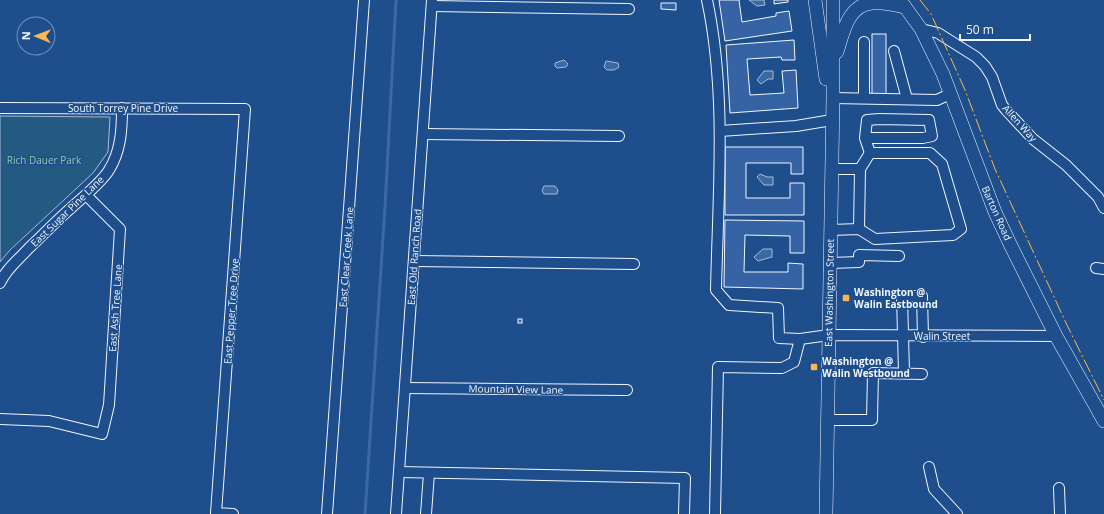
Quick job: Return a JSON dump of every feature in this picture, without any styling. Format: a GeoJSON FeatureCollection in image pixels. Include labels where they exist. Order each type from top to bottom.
{"type":"FeatureCollection","features":[{"type":"Feature","properties":{"kind":"main road","name":"East Washington Street"},"geometry":{"type":"LineString","coordinates":[[815,0],[832,120]]}},
{"type":"Feature","properties":{"kind":"main road","name":"East Washington Street"},"geometry":{"type":"LineString","coordinates":[[826,514],[833,98],[833,0]]}},
{"type":"Feature","properties":{"kind":"main road"},"geometry":{"type":"LineString","coordinates":[[833,65],[846,24],[851,15],[858,8],[872,3],[902,3]]}},
{"type":"Feature","properties":{"kind":"main road","name":"Barton Road"},"geometry":{"type":"LineString","coordinates":[[902,3],[921,29],[944,74],[950,94],[995,212],[1056,336],[1104,421]]}},
{"type":"Feature","properties":{"kind":"street","name":"East Clear Creek Lane"},"geometry":{"type":"LineString","coordinates":[[327,514],[364,0]]}},
{"type":"Feature","properties":{"kind":"street"},"geometry":{"type":"LineString","coordinates":[[707,0],[712,24],[720,111],[720,131],[796,126],[832,120]]}},
{"type":"Feature","properties":{"kind":"street"},"geometry":{"type":"LineString","coordinates":[[432,3],[629,9]]}},
{"type":"Feature","properties":{"kind":"street","name":"East Old Ranch Road"},"geometry":{"type":"LineString","coordinates":[[396,514],[432,3]]}},
{"type":"Feature","properties":{"kind":"street","name":"Allen Way"},"geometry":{"type":"LineString","coordinates":[[921,29],[938,33],[976,57],[985,66],[992,77],[1002,105],[1006,110],[1033,139],[1066,165],[1098,197],[1104,208]]}},
{"type":"Feature","properties":{"kind":"street"},"geometry":{"type":"LineString","coordinates":[[864,42],[864,98]]}},
{"type":"Feature","properties":{"kind":"street"},"geometry":{"type":"LineString","coordinates":[[894,51],[906,100]]}},
{"type":"Feature","properties":{"kind":"street"},"geometry":{"type":"LineString","coordinates":[[833,98],[937,100],[950,94]]}},
{"type":"Feature","properties":{"kind":"street","name":"South Torrey Pine Drive"},"geometry":{"type":"LineString","coordinates":[[0,108],[245,110]]}},
{"type":"Feature","properties":{"kind":"street","name":"East Sugar Pine Lane"},"geometry":{"type":"LineString","coordinates":[[0,283],[2,278],[12,266],[57,221],[86,195],[109,170],[114,160],[121,137],[122,108]]}},
{"type":"Feature","properties":{"kind":"street","name":"East Pepper Tree Drive"},"geometry":{"type":"LineString","coordinates":[[233,514],[216,513],[245,110]]}},
{"type":"Feature","properties":{"kind":"street"},"geometry":{"type":"LineString","coordinates":[[865,138],[923,138],[932,136],[929,120],[879,118],[867,120],[865,138],[870,152]]}},
{"type":"Feature","properties":{"kind":"street","name":"Walin Street"},"geometry":{"type":"LineString","coordinates":[[720,131],[716,290],[729,305],[778,308],[779,338],[800,339],[829,335],[923,337],[1056,336]]}},
{"type":"Feature","properties":{"kind":"street"},"geometry":{"type":"LineString","coordinates":[[423,134],[619,136]]}},
{"type":"Feature","properties":{"kind":"street"},"geometry":{"type":"LineString","coordinates":[[859,229],[860,169],[870,152]]}},
{"type":"Feature","properties":{"kind":"street"},"geometry":{"type":"LineString","coordinates":[[830,230],[859,229],[875,239],[953,235],[961,229],[942,164],[930,153],[870,152]]}},
{"type":"Feature","properties":{"kind":"street"},"geometry":{"type":"LineString","coordinates":[[831,169],[860,169]]}},
{"type":"Feature","properties":{"kind":"street","name":"East Ash Tree Lane"},"geometry":{"type":"LineString","coordinates":[[0,419],[48,421],[102,434],[109,405],[120,229],[86,195]]}},
{"type":"Feature","properties":{"kind":"street"},"geometry":{"type":"LineString","coordinates":[[830,263],[859,262],[859,255],[898,256]]}},
{"type":"Feature","properties":{"kind":"street"},"geometry":{"type":"LineString","coordinates":[[414,261],[634,264]]}},
{"type":"Feature","properties":{"kind":"street"},"geometry":{"type":"LineString","coordinates":[[904,373],[902,296],[922,296],[923,337]]}},
{"type":"Feature","properties":{"kind":"street"},"geometry":{"type":"LineString","coordinates":[[715,514],[718,367],[782,368],[789,366],[794,362],[800,339]]}},
{"type":"Feature","properties":{"kind":"street"},"geometry":{"type":"LineString","coordinates":[[828,420],[872,420],[873,374],[922,374]]}},
{"type":"Feature","properties":{"kind":"street","name":"Mountain View Lane"},"geometry":{"type":"LineString","coordinates":[[405,388],[627,390]]}},
{"type":"Feature","properties":{"kind":"street"},"geometry":{"type":"LineString","coordinates":[[929,467],[934,489],[957,514]]}},
{"type":"Feature","properties":{"kind":"street"},"geometry":{"type":"LineString","coordinates":[[399,472],[685,478],[684,514]]}},
{"type":"Feature","properties":{"kind":"street"},"geometry":{"type":"LineString","coordinates":[[426,514],[429,473]]}},
{"type":"Feature","properties":{"kind":"street"},"geometry":{"type":"LineString","coordinates":[[1059,488],[1060,514]]}},
{"type":"Feature","properties":{"kind":"green space","name":"Rich Dauer Park"},"geometry":{"type":"Polygon","coordinates":[[[0,116],[110,117],[108,152],[93,173],[10,250],[0,262],[0,116]]]}},
{"type":"Feature","properties":{"kind":"shaded area"},"geometry":{"type":"Polygon","coordinates":[[[749,0],[764,0],[765,5],[757,6],[749,0]]]}},
{"type":"Feature","properties":{"kind":"shaded area"},"geometry":{"type":"Polygon","coordinates":[[[564,60],[568,64],[566,67],[557,68],[555,66],[555,63],[564,60]]]}},
{"type":"Feature","properties":{"kind":"shaded area"},"geometry":{"type":"Polygon","coordinates":[[[606,61],[618,63],[619,67],[614,70],[607,70],[604,67],[606,61]]]}},
{"type":"Feature","properties":{"kind":"shaded area"},"geometry":{"type":"Polygon","coordinates":[[[764,71],[773,71],[773,79],[768,79],[761,84],[757,80],[764,71]]]}},
{"type":"Feature","properties":{"kind":"shaded area"},"geometry":{"type":"Polygon","coordinates":[[[760,174],[767,177],[773,177],[773,185],[764,185],[757,177],[760,174]]]}},
{"type":"Feature","properties":{"kind":"shaded area"},"geometry":{"type":"Polygon","coordinates":[[[544,186],[555,186],[558,190],[557,194],[544,194],[542,191],[544,186]]]}},
{"type":"Feature","properties":{"kind":"shaded area"},"geometry":{"type":"Polygon","coordinates":[[[763,249],[772,249],[772,257],[758,261],[754,257],[763,249]]]}},
{"type":"Feature","properties":{"kind":"building"},"geometry":{"type":"Polygon","coordinates":[[[719,0],[739,0],[742,22],[776,16],[776,13],[789,11],[792,31],[725,41],[719,0]]]}},
{"type":"Feature","properties":{"kind":"building"},"geometry":{"type":"Polygon","coordinates":[[[774,0],[788,0],[788,2],[774,4],[774,0]]]}},
{"type":"Feature","properties":{"kind":"building"},"geometry":{"type":"Polygon","coordinates":[[[661,3],[676,3],[676,10],[661,9],[661,3]]]}},
{"type":"Feature","properties":{"kind":"building"},"geometry":{"type":"Polygon","coordinates":[[[872,34],[886,34],[886,97],[872,97],[872,34]]]}},
{"type":"Feature","properties":{"kind":"building"},"geometry":{"type":"Polygon","coordinates":[[[794,40],[795,60],[782,60],[781,57],[747,59],[750,95],[784,93],[782,71],[796,70],[798,108],[730,113],[726,45],[794,40]]]}},
{"type":"Feature","properties":{"kind":"building"},"geometry":{"type":"Polygon","coordinates":[[[725,147],[803,147],[803,174],[791,174],[791,163],[746,163],[746,198],[790,198],[790,183],[804,183],[804,215],[725,215],[725,147]]]}},
{"type":"Feature","properties":{"kind":"building"},"geometry":{"type":"Polygon","coordinates":[[[725,220],[804,221],[804,253],[790,253],[790,236],[745,235],[744,272],[788,272],[788,263],[803,264],[803,289],[724,287],[725,220]]]}},
{"type":"Feature","properties":{"kind":"building"},"geometry":{"type":"Polygon","coordinates":[[[518,319],[522,319],[522,323],[518,323],[518,319]]]}},
{"type":"Feature","properties":{"kind":"waterway"},"geometry":{"type":"LineString","coordinates":[[365,514],[385,207],[396,0]]}},
{"type":"Feature","properties":{"kind":"power"},"geometry":{"type":"LineString","coordinates":[[920,0],[931,14],[965,90],[995,169],[1066,323],[1104,400]]}},
{"type":"Feature","properties":{"kind":"place","name":"Washington @ Walin Eastbound"},"geometry":{"type":"Point","coordinates":[846,298]}},
{"type":"Feature","properties":{"kind":"place","name":"Washington @ Walin Westbound"},"geometry":{"type":"Point","coordinates":[814,367]}}]}
